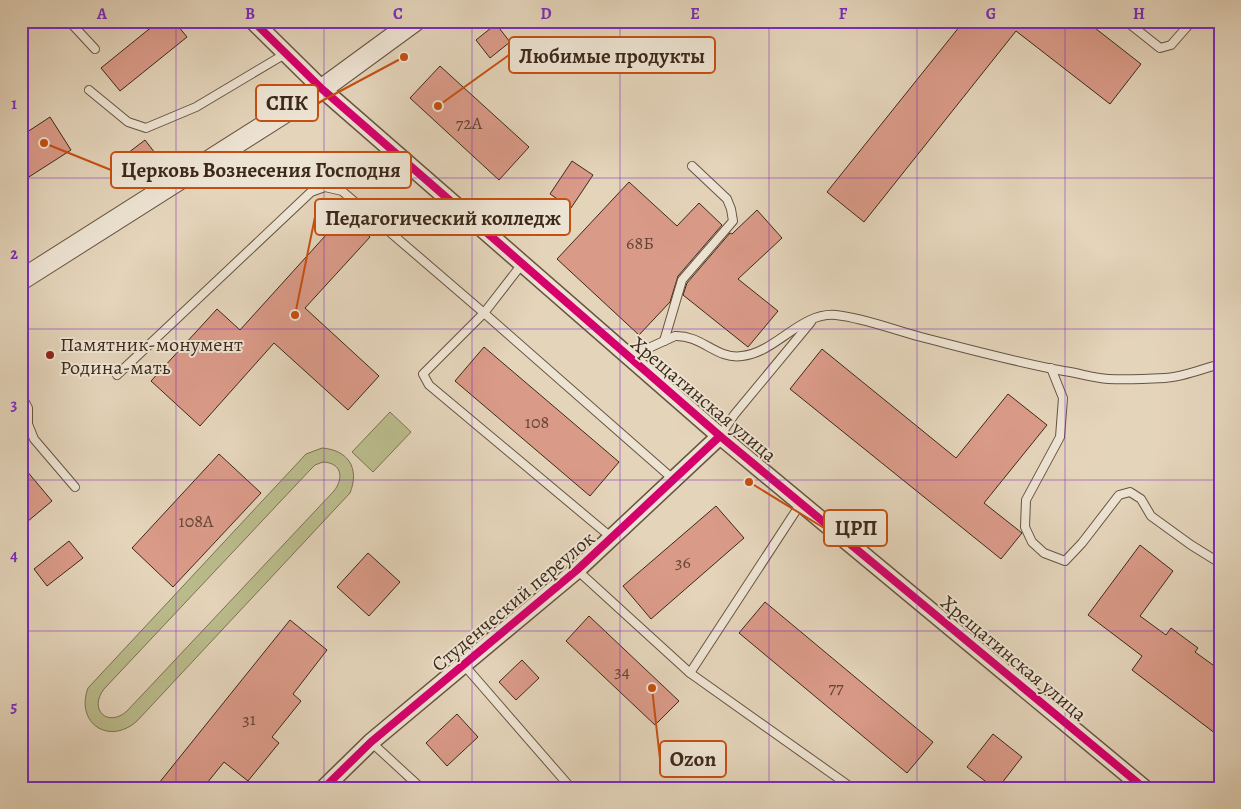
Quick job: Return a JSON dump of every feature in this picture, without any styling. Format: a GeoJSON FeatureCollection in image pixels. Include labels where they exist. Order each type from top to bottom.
{"type":"FeatureCollection","features":[{"type":"Feature","properties":{"kind":"street","name":"Хрещатинская улица"},"geometry":{"type":"LineString","coordinates":[[253,21],[322,89],[720,436],[1144,788]]}},
{"type":"Feature","properties":{"kind":"street"},"geometry":{"type":"LineString","coordinates":[[21,280],[322,89],[415,21]]}},
{"type":"Feature","properties":{"kind":"street","name":"Студенческий переулок"},"geometry":{"type":"LineString","coordinates":[[324,788],[371,742],[577,570],[720,436]]}},
{"type":"Feature","properties":{"kind":"lane"},"geometry":{"type":"LineString","coordinates":[[69,21],[95,49]]}},
{"type":"Feature","properties":{"kind":"lane"},"geometry":{"type":"LineString","coordinates":[[1126,21],[1160,48],[1171,45],[1192,21]]}},
{"type":"Feature","properties":{"kind":"lane"},"geometry":{"type":"LineString","coordinates":[[89,90],[128,122],[146,128],[196,107],[285,54]]}},
{"type":"Feature","properties":{"kind":"lane"},"geometry":{"type":"LineString","coordinates":[[664,341],[682,280],[733,221],[727,199],[692,166]]}},
{"type":"Feature","properties":{"kind":"lane"},"geometry":{"type":"LineString","coordinates":[[117,375],[311,192],[325,187],[342,192],[484,313],[673,479]]}},
{"type":"Feature","properties":{"kind":"lane"},"geometry":{"type":"LineString","coordinates":[[522,264],[484,313],[423,374],[424,379],[428,385],[612,538]]}},
{"type":"Feature","properties":{"kind":"lane"},"geometry":{"type":"LineString","coordinates":[[629,357],[675,336],[690,337],[720,353],[740,357],[756,353],[771,346],[816,316],[838,315],[1017,362],[1108,379],[1167,378],[1220,364]]}},
{"type":"Feature","properties":{"kind":"lane"},"geometry":{"type":"LineString","coordinates":[[720,436],[734,415],[816,316]]}},
{"type":"Feature","properties":{"kind":"lane"},"geometry":{"type":"LineString","coordinates":[[1051,368],[1063,398],[1060,437],[1026,500],[1025,527],[1032,542],[1044,553],[1065,561],[1082,543],[1120,494],[1130,492],[1141,499],[1151,516],[1220,563]]}},
{"type":"Feature","properties":{"kind":"lane"},"geometry":{"type":"LineString","coordinates":[[21,394],[28,408],[28,424],[34,439],[75,487]]}},
{"type":"Feature","properties":{"kind":"lane"},"geometry":{"type":"LineString","coordinates":[[690,673],[801,503]]}},
{"type":"Feature","properties":{"kind":"lane"},"geometry":{"type":"LineString","coordinates":[[577,570],[690,673],[852,788]]}},
{"type":"Feature","properties":{"kind":"lane"},"geometry":{"type":"LineString","coordinates":[[464,665],[571,788]]}},
{"type":"Feature","properties":{"kind":"lane"},"geometry":{"type":"LineString","coordinates":[[371,742],[421,788]]}},
{"type":"Feature","properties":{"kind":"green space"},"geometry":{"type":"Polygon","coordinates":[[[390,412],[411,432],[373,472],[352,452],[390,412]]]}},
{"type":"Feature","properties":{"kind":"green space"},"geometry":{"type":"Polygon","coordinates":[[[322,448],[339,452],[345,457],[350,462],[354,476],[350,493],[137,721],[126,728],[116,731],[106,731],[97,727],[90,720],[86,711],[85,700],[88,688],[306,454],[322,448]],[[323,462],[315,465],[310,470],[104,689],[98,704],[102,714],[113,718],[127,711],[334,491],[340,476],[337,468],[323,462]]]}},
{"type":"Feature","properties":{"kind":"building"},"geometry":{"type":"Polygon","coordinates":[[[159,21],[174,21],[187,37],[120,91],[101,68],[159,21]]]}},
{"type":"Feature","properties":{"kind":"building"},"geometry":{"type":"Polygon","coordinates":[[[964,21],[1086,21],[1141,64],[1110,104],[1016,31],[864,222],[827,192],[964,21]]]}},
{"type":"Feature","properties":{"kind":"building"},"geometry":{"type":"Polygon","coordinates":[[[496,24],[510,42],[490,58],[476,40],[496,24]]]}},
{"type":"Feature","properties":{"kind":"building"},"geometry":{"type":"Polygon","coordinates":[[[440,66],[529,147],[499,180],[410,98],[440,66]]]}},
{"type":"Feature","properties":{"kind":"building"},"geometry":{"type":"Polygon","coordinates":[[[50,117],[71,150],[21,182],[21,136],[50,117]]]}},
{"type":"Feature","properties":{"kind":"building"},"geometry":{"type":"Polygon","coordinates":[[[145,140],[155,153],[134,169],[124,156],[145,140]]]}},
{"type":"Feature","properties":{"kind":"building"},"geometry":{"type":"Polygon","coordinates":[[[572,161],[593,175],[571,208],[550,194],[572,161]]]}},
{"type":"Feature","properties":{"kind":"building"},"geometry":{"type":"Polygon","coordinates":[[[629,182],[677,226],[699,203],[722,225],[678,276],[670,302],[639,335],[557,259],[629,182]]]}},
{"type":"Feature","properties":{"kind":"building"},"geometry":{"type":"Polygon","coordinates":[[[757,210],[782,238],[738,279],[778,311],[748,347],[683,295],[687,283],[730,233],[732,234],[757,210]]]}},
{"type":"Feature","properties":{"kind":"building"},"geometry":{"type":"Polygon","coordinates":[[[345,214],[370,237],[305,308],[379,376],[348,410],[274,343],[200,426],[151,381],[217,309],[240,330],[345,214]]]}},
{"type":"Feature","properties":{"kind":"building"},"geometry":{"type":"Polygon","coordinates":[[[484,347],[619,462],[590,496],[455,381],[484,347]]]}},
{"type":"Feature","properties":{"kind":"building"},"geometry":{"type":"Polygon","coordinates":[[[822,349],[956,458],[1008,394],[1047,425],[984,503],[1022,533],[1001,559],[790,389],[822,349]]]}},
{"type":"Feature","properties":{"kind":"building"},"geometry":{"type":"Polygon","coordinates":[[[219,454],[261,493],[173,587],[132,548],[219,454]]]}},
{"type":"Feature","properties":{"kind":"building"},"geometry":{"type":"Polygon","coordinates":[[[21,464],[52,501],[21,527],[21,464]]]}},
{"type":"Feature","properties":{"kind":"building"},"geometry":{"type":"Polygon","coordinates":[[[716,506],[744,538],[651,619],[623,586],[716,506]]]}},
{"type":"Feature","properties":{"kind":"building"},"geometry":{"type":"Polygon","coordinates":[[[69,541],[83,558],[47,586],[34,569],[69,541]]]}},
{"type":"Feature","properties":{"kind":"building"},"geometry":{"type":"Polygon","coordinates":[[[1140,545],[1173,571],[1140,616],[1166,635],[1171,628],[1198,648],[1195,652],[1220,670],[1220,737],[1132,670],[1142,656],[1088,615],[1140,545]]]}},
{"type":"Feature","properties":{"kind":"building"},"geometry":{"type":"Polygon","coordinates":[[[368,553],[400,582],[369,616],[337,587],[368,553]]]}},
{"type":"Feature","properties":{"kind":"building"},"geometry":{"type":"Polygon","coordinates":[[[765,602],[933,742],[907,773],[739,633],[765,602]]]}},
{"type":"Feature","properties":{"kind":"building"},"geometry":{"type":"Polygon","coordinates":[[[589,616],[679,701],[655,725],[566,641],[589,616]]]}},
{"type":"Feature","properties":{"kind":"building"},"geometry":{"type":"Polygon","coordinates":[[[290,620],[327,650],[293,694],[301,701],[272,737],[279,743],[248,781],[224,762],[203,788],[155,788],[290,620]]]}},
{"type":"Feature","properties":{"kind":"building"},"geometry":{"type":"Polygon","coordinates":[[[522,660],[539,678],[516,700],[499,682],[522,660]]]}},
{"type":"Feature","properties":{"kind":"building"},"geometry":{"type":"Polygon","coordinates":[[[457,714],[478,737],[447,766],[426,743],[457,714]]]}},
{"type":"Feature","properties":{"kind":"building"},"geometry":{"type":"Polygon","coordinates":[[[993,734],[1022,757],[998,788],[994,788],[967,767],[993,734]]]}},
{"type":"Feature","properties":{"kind":"cycle path"},"geometry":{"type":"LineString","coordinates":[[253,21],[322,89],[720,436],[1144,788]]}},
{"type":"Feature","properties":{"kind":"cycle path"},"geometry":{"type":"LineString","coordinates":[[324,788],[371,742],[577,570],[720,436]]}},
{"type":"Feature","properties":{"kind":"place","name":"СПК"},"geometry":{"type":"Point","coordinates":[404,57]}},
{"type":"Feature","properties":{"kind":"place","name":"Любимые продукты"},"geometry":{"type":"Point","coordinates":[438,106]}},
{"type":"Feature","properties":{"kind":"place","name":"Церковь Вознесения Господня"},"geometry":{"type":"Point","coordinates":[44,143]}},
{"type":"Feature","properties":{"kind":"place","name":"Педагогический колледж"},"geometry":{"type":"Point","coordinates":[295,315]}},
{"type":"Feature","properties":{"kind":"place","name":"Памятник-монумент Родина-мать"},"geometry":{"type":"Point","coordinates":[50,355]}},
{"type":"Feature","properties":{"kind":"place","name":"ЦРП"},"geometry":{"type":"Point","coordinates":[749,482]}},
{"type":"Feature","properties":{"kind":"place","name":"Ozon"},"geometry":{"type":"Point","coordinates":[652,688]}}]}
